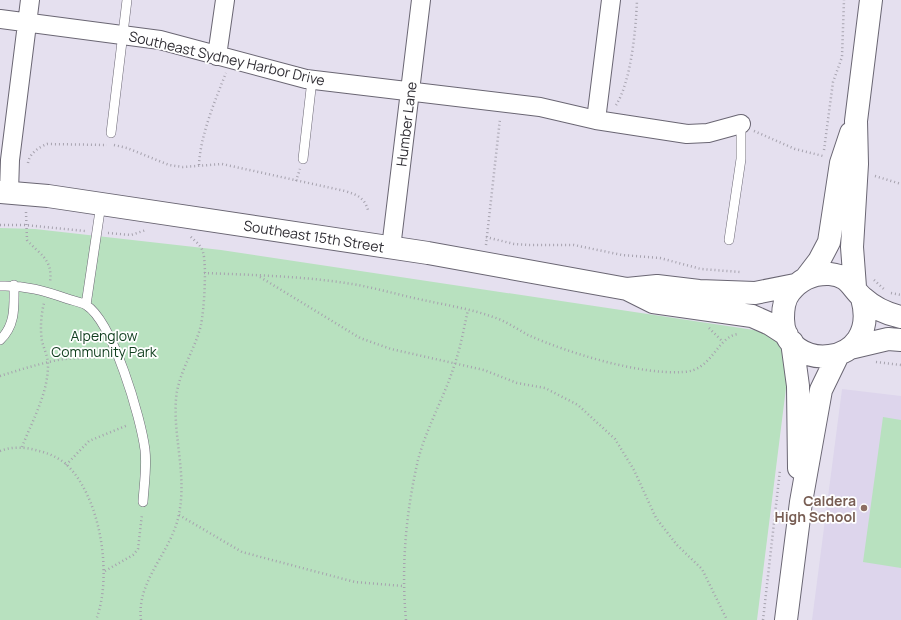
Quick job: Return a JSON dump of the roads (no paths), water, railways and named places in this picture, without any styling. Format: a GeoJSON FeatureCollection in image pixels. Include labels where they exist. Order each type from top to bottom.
{"type":"FeatureCollection","features":[{"type":"Feature","properties":{"kind":"main road"},"geometry":{"type":"LineString","coordinates":[[786,620],[801,502],[821,390],[844,351],[859,338],[865,325],[866,311],[858,292],[852,247],[857,164],[856,121],[871,0]]}},
{"type":"Feature","properties":{"kind":"main road"},"geometry":{"type":"LineString","coordinates":[[801,502],[798,434],[798,386],[789,338],[783,322],[783,309],[787,296],[819,261],[829,242],[841,163],[856,121]]}},
{"type":"Feature","properties":{"kind":"main road","name":"Southeast 15th Street"},"geometry":{"type":"LineString","coordinates":[[12,193],[101,204],[391,248],[627,289],[657,286],[755,293],[801,281]]}},
{"type":"Feature","properties":{"kind":"main road"},"geometry":{"type":"LineString","coordinates":[[801,281],[819,274],[832,274],[844,279],[876,308],[901,317]]}},
{"type":"Feature","properties":{"kind":"main road","name":"Southeast 15th Street"},"geometry":{"type":"LineString","coordinates":[[627,289],[653,302],[752,316],[770,324],[789,338]]}},
{"type":"Feature","properties":{"kind":"main road"},"geometry":{"type":"LineString","coordinates":[[789,338],[801,350],[812,356],[825,357],[888,339],[901,340]]}},
{"type":"Feature","properties":{"kind":"street"},"geometry":{"type":"LineString","coordinates":[[12,193],[10,160],[30,0]]}},
{"type":"Feature","properties":{"kind":"street"},"geometry":{"type":"LineString","coordinates":[[224,58],[225,0]]}},
{"type":"Feature","properties":{"kind":"street","name":"Humber Lane"},"geometry":{"type":"LineString","coordinates":[[391,248],[421,0]]}},
{"type":"Feature","properties":{"kind":"street"},"geometry":{"type":"LineString","coordinates":[[596,120],[611,0]]}},
{"type":"Feature","properties":{"kind":"street","name":"Southeast Sydney Harbor Drive"},"geometry":{"type":"LineString","coordinates":[[0,18],[160,40],[312,80],[410,93],[540,107],[596,120],[687,134],[708,133],[741,124]]}},
{"type":"Feature","properties":{"kind":"lane"},"geometry":{"type":"LineString","coordinates":[[111,133],[127,0]]}},
{"type":"Feature","properties":{"kind":"lane"},"geometry":{"type":"LineString","coordinates":[[303,159],[312,80]]}},
{"type":"Feature","properties":{"kind":"lane"},"geometry":{"type":"LineString","coordinates":[[729,240],[741,159],[741,124]]}},
{"type":"Feature","properties":{"kind":"lane"},"geometry":{"type":"LineString","coordinates":[[86,305],[101,204]]}},
{"type":"Feature","properties":{"kind":"lane"},"geometry":{"type":"LineString","coordinates":[[0,340],[8,333],[12,323],[14,285]]}},
{"type":"Feature","properties":{"kind":"lane"},"geometry":{"type":"LineString","coordinates":[[0,286],[14,285],[46,291],[86,305],[97,316],[116,351],[139,420],[145,452],[143,502]]}},
{"type":"Feature","properties":{"kind":"place","name":"Caldera High School"},"geometry":{"type":"Point","coordinates":[864,508]}},
{"type":"Feature","properties":{"kind":"park label","name":"Alpenglow Community Park"},"geometry":{"type":"Point","coordinates":[104,344]}}]}
